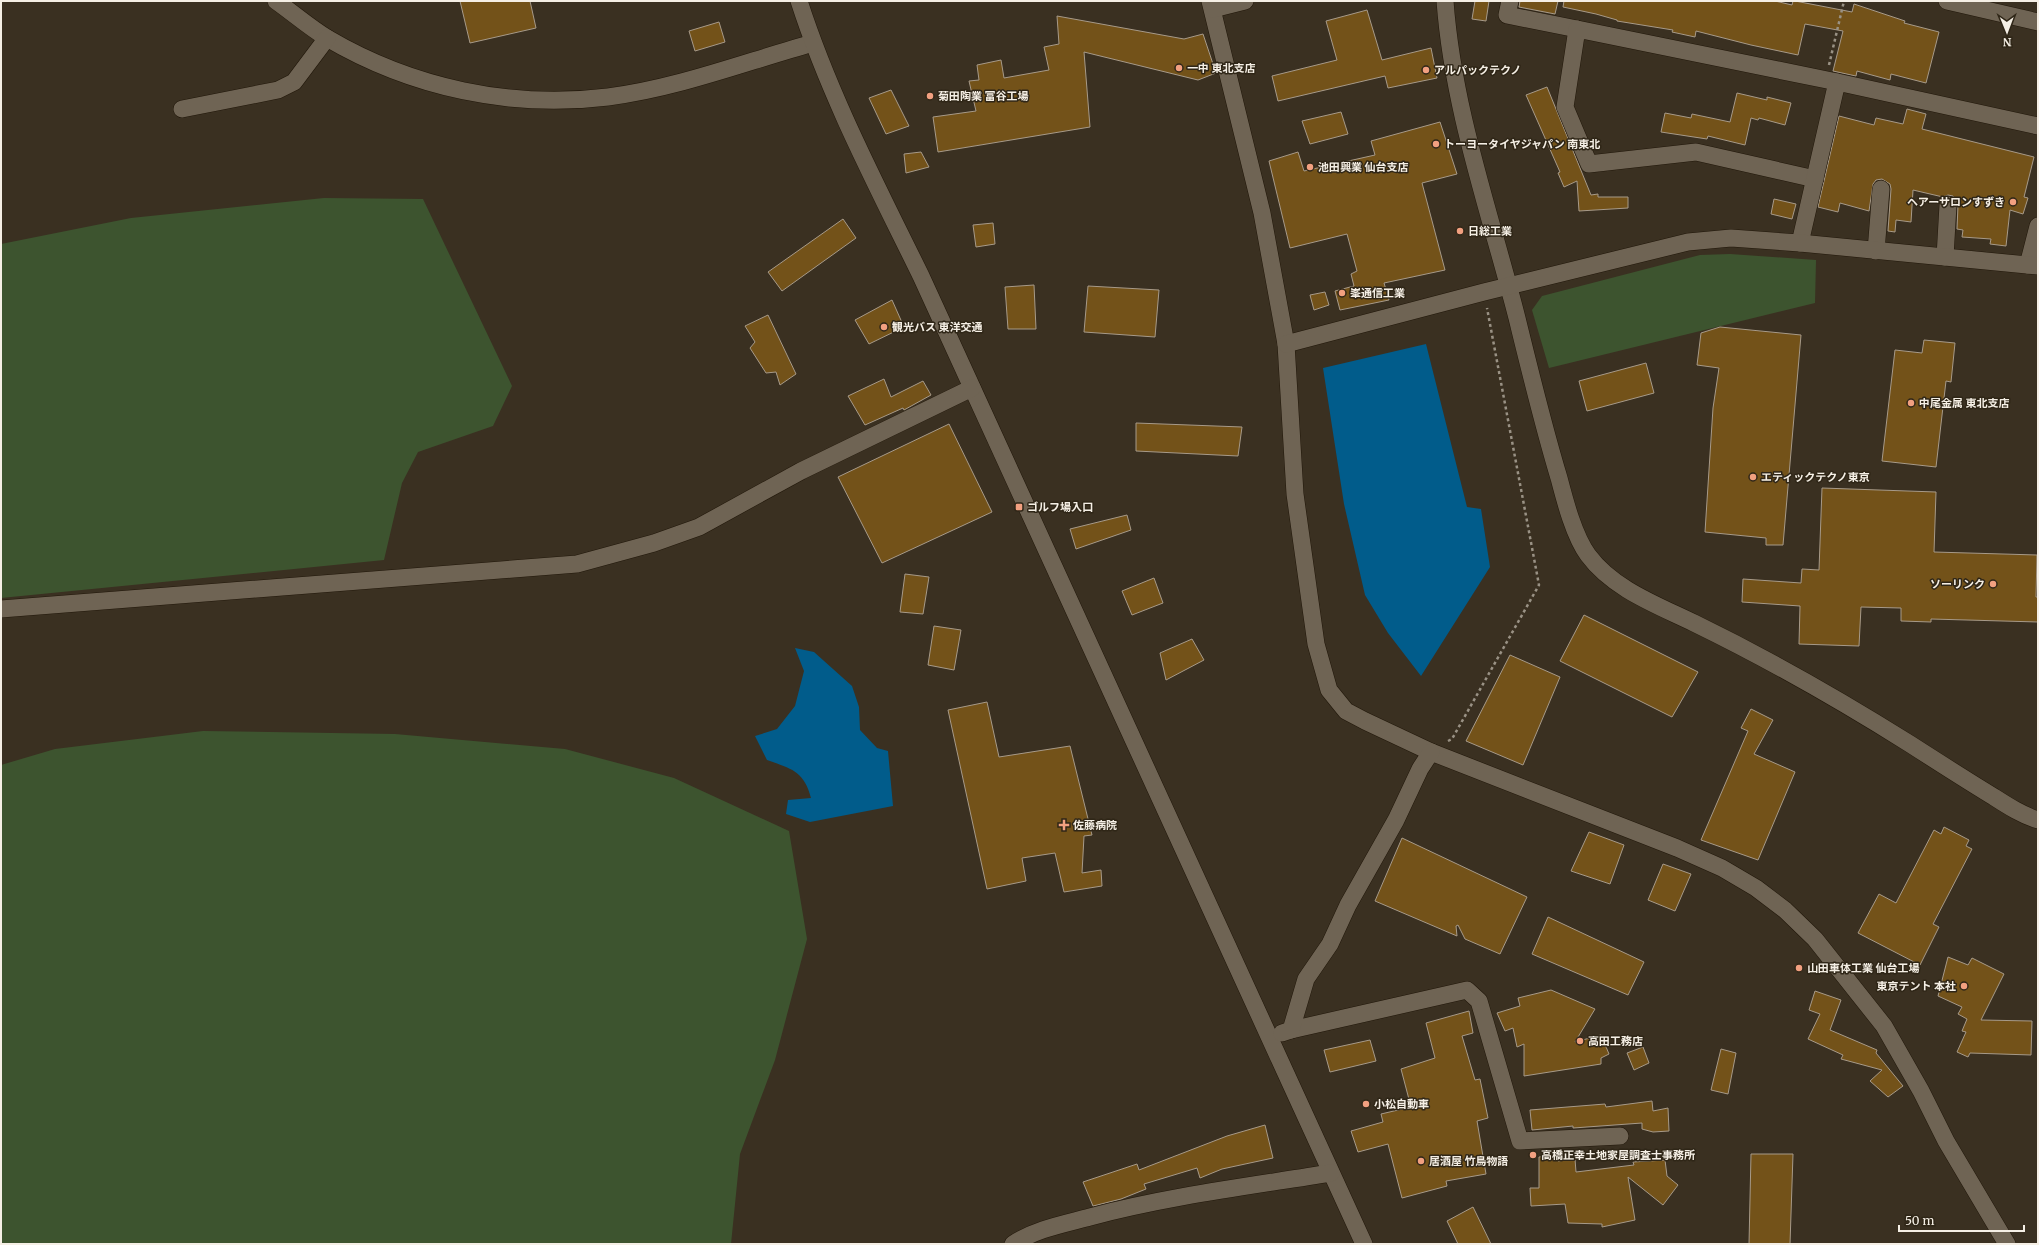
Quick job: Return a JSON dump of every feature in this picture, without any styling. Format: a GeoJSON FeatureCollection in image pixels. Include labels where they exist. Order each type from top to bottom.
{"type":"FeatureCollection","features":[{"type":"Feature","properties":{"kind":"street"},"geometry":{"type":"LineString","coordinates":[[276,1],[327,38],[380,65],[434,85],[490,97],[547,101],[609,97],[657,88],[812,43]]}},
{"type":"Feature","properties":{"kind":"street"},"geometry":{"type":"LineString","coordinates":[[799,1],[812,43],[851,133],[921,276],[1364,1244]]}},
{"type":"Feature","properties":{"kind":"street"},"geometry":{"type":"LineString","coordinates":[[1245,1],[1211,5],[1262,214],[1286,344],[1295,494],[1316,644],[1329,690],[1346,711],[1431,752],[1677,848],[1722,868],[1756,888],[1785,910],[1815,940],[1884,1026],[1921,1090],[1946,1141],[2007,1244]]}},
{"type":"Feature","properties":{"kind":"street"},"geometry":{"type":"LineString","coordinates":[[1445,1],[1448,38],[1457,96],[1487,213],[1509,286],[1548,443],[1570,515],[1587,554],[1611,578],[1646,600],[1797,676],[1863,715],[1983,790],[2027,816],[2038,820]]}},
{"type":"Feature","properties":{"kind":"street"},"geometry":{"type":"LineString","coordinates":[[1510,1],[1507,15],[1831,80],[2038,126]]}},
{"type":"Feature","properties":{"kind":"street"},"geometry":{"type":"LineString","coordinates":[[1947,1],[2038,22]]}},
{"type":"Feature","properties":{"kind":"street"},"geometry":{"type":"LineString","coordinates":[[1577,29],[1565,108],[1589,164],[1696,152],[1815,179]]}},
{"type":"Feature","properties":{"kind":"street"},"geometry":{"type":"LineString","coordinates":[[182,109],[278,90],[294,82],[327,38]]}},
{"type":"Feature","properties":{"kind":"street"},"geometry":{"type":"LineString","coordinates":[[1800,243],[1815,179],[1831,80]]}},
{"type":"Feature","properties":{"kind":"street"},"geometry":{"type":"LineString","coordinates":[[1876,250],[1881,188]]}},
{"type":"Feature","properties":{"kind":"street"},"geometry":{"type":"LineString","coordinates":[[1945,257],[1948,205]]}},
{"type":"Feature","properties":{"kind":"street"},"geometry":{"type":"LineString","coordinates":[[1286,344],[1484,292],[1688,242],[1731,238],[1876,250],[2033,266],[2038,226]]}},
{"type":"Feature","properties":{"kind":"street"},"geometry":{"type":"LineString","coordinates":[[1,609],[577,564],[654,543],[699,527],[801,471],[972,388]]}},
{"type":"Feature","properties":{"kind":"street"},"geometry":{"type":"LineString","coordinates":[[1291,1030],[1306,979],[1330,944],[1348,905],[1396,820],[1420,769],[1431,752]]}},
{"type":"Feature","properties":{"kind":"street"},"geometry":{"type":"LineString","coordinates":[[1269,1038],[1291,1030],[1467,990],[1479,1001],[1520,1141],[1620,1136]]}},
{"type":"Feature","properties":{"kind":"street"},"geometry":{"type":"LineString","coordinates":[[1013,1244],[1024,1237],[1057,1226],[1138,1205],[1331,1173]]}},
{"type":"Feature","properties":{"kind":"path"},"geometry":{"type":"LineString","coordinates":[[1831,80],[1844,1]]}},
{"type":"Feature","properties":{"kind":"path"},"geometry":{"type":"LineString","coordinates":[[1431,752],[1452,738],[1539,585],[1484,292]]}},
{"type":"Feature","properties":{"kind":"green space"},"geometry":{"type":"Polygon","coordinates":[[[324,198],[423,199],[512,386],[493,426],[418,452],[402,483],[384,560],[1,598],[1,244],[131,218],[324,198]]]}},
{"type":"Feature","properties":{"kind":"green space"},"geometry":{"type":"Polygon","coordinates":[[[1730,254],[1816,260],[1815,303],[1549,368],[1532,310],[1542,296],[1700,255],[1730,254]]]}},
{"type":"Feature","properties":{"kind":"green space"},"geometry":{"type":"Polygon","coordinates":[[[203,731],[395,734],[565,749],[674,778],[789,831],[807,939],[775,1060],[740,1154],[731,1244],[1,1244],[1,765],[55,749],[203,731]]]}},
{"type":"Feature","properties":{"kind":"water"},"geometry":{"type":"Polygon","coordinates":[[[1426,344],[1467,507],[1481,509],[1490,567],[1421,676],[1388,633],[1365,595],[1344,504],[1323,368],[1426,344]]]}},
{"type":"Feature","properties":{"kind":"water"},"geometry":{"type":"Polygon","coordinates":[[[795,648],[814,652],[852,686],[859,707],[860,730],[877,748],[888,751],[893,806],[810,822],[786,814],[788,800],[811,798],[808,789],[801,776],[796,772],[767,760],[755,736],[777,729],[795,706],[804,671],[795,648]]]}},
{"type":"Feature","properties":{"kind":"building"},"geometry":{"type":"Polygon","coordinates":[[[460,1],[530,1],[536,28],[470,43],[460,1]]]}},
{"type":"Feature","properties":{"kind":"building"},"geometry":{"type":"Polygon","coordinates":[[[1475,1],[1489,1],[1486,21],[1472,19],[1475,1]]]}},
{"type":"Feature","properties":{"kind":"building"},"geometry":{"type":"Polygon","coordinates":[[[1520,1],[1558,1],[1555,14],[1519,7],[1520,1]]]}},
{"type":"Feature","properties":{"kind":"building"},"geometry":{"type":"Polygon","coordinates":[[[1564,1],[1775,1],[1792,5],[1793,1],[1795,1],[1852,12],[1854,4],[1905,21],[1904,23],[1939,32],[1926,83],[1891,74],[1890,80],[1857,71],[1856,76],[1833,71],[1843,31],[1805,24],[1798,55],[1696,31],[1695,37],[1672,32],[1673,30],[1617,21],[1596,14],[1563,7],[1564,1]]]}},
{"type":"Feature","properties":{"kind":"building"},"geometry":{"type":"Polygon","coordinates":[[[1367,10],[1382,60],[1431,48],[1437,78],[1388,88],[1385,76],[1278,101],[1272,76],[1337,60],[1326,21],[1367,10]]]}},
{"type":"Feature","properties":{"kind":"building"},"geometry":{"type":"Polygon","coordinates":[[[1057,16],[1184,39],[1203,34],[1216,73],[1198,80],[1084,52],[1090,127],[938,152],[933,117],[976,111],[969,81],[979,80],[977,65],[1001,60],[1004,78],[1049,70],[1044,47],[1059,44],[1057,16]]]}},
{"type":"Feature","properties":{"kind":"building"},"geometry":{"type":"Polygon","coordinates":[[[719,22],[725,42],[695,51],[689,31],[719,22]]]}},
{"type":"Feature","properties":{"kind":"building"},"geometry":{"type":"Polygon","coordinates":[[[1547,87],[1591,195],[1598,194],[1598,197],[1628,197],[1628,208],[1579,211],[1577,181],[1564,187],[1558,173],[1560,172],[1526,95],[1547,87]]]}},
{"type":"Feature","properties":{"kind":"building"},"geometry":{"type":"Polygon","coordinates":[[[891,90],[909,126],[886,134],[869,98],[891,90]]]}},
{"type":"Feature","properties":{"kind":"building"},"geometry":{"type":"Polygon","coordinates":[[[1737,93],[1767,100],[1767,97],[1791,103],[1785,125],[1759,118],[1758,120],[1751,118],[1745,145],[1708,136],[1707,139],[1661,132],[1665,113],[1691,118],[1692,114],[1730,122],[1737,93]]]}},
{"type":"Feature","properties":{"kind":"building"},"geometry":{"type":"Polygon","coordinates":[[[1907,109],[1926,114],[1922,129],[2034,157],[2024,197],[2028,198],[2023,214],[2010,210],[2006,246],[1990,244],[1991,239],[1962,237],[1963,230],[1957,229],[1958,205],[1953,196],[1948,195],[1943,197],[1913,190],[1911,222],[1896,220],[1895,232],[1888,231],[1891,189],[1890,184],[1882,179],[1876,180],[1873,184],[1869,211],[1840,203],[1838,212],[1818,207],[1839,116],[1874,125],[1876,118],[1903,124],[1907,109]]]}},
{"type":"Feature","properties":{"kind":"building"},"geometry":{"type":"Polygon","coordinates":[[[1341,112],[1348,134],[1310,144],[1302,121],[1341,112]]]}},
{"type":"Feature","properties":{"kind":"building"},"geometry":{"type":"Polygon","coordinates":[[[1440,122],[1457,174],[1422,183],[1445,270],[1384,283],[1389,300],[1340,310],[1335,291],[1354,286],[1351,274],[1357,271],[1347,234],[1290,248],[1269,161],[1298,152],[1304,171],[1375,155],[1371,141],[1440,122]]]}},
{"type":"Feature","properties":{"kind":"building"},"geometry":{"type":"Polygon","coordinates":[[[921,152],[929,167],[906,173],[904,154],[921,152]]]}},
{"type":"Feature","properties":{"kind":"building"},"geometry":{"type":"Polygon","coordinates":[[[1774,199],[1796,204],[1792,219],[1771,214],[1774,199]]]}},
{"type":"Feature","properties":{"kind":"building"},"geometry":{"type":"Polygon","coordinates":[[[843,219],[856,238],[782,291],[768,272],[843,219]]]}},
{"type":"Feature","properties":{"kind":"building"},"geometry":{"type":"Polygon","coordinates":[[[993,223],[995,244],[976,247],[973,225],[993,223]]]}},
{"type":"Feature","properties":{"kind":"building"},"geometry":{"type":"Polygon","coordinates":[[[1034,285],[1036,329],[1008,329],[1005,287],[1034,285]]]}},
{"type":"Feature","properties":{"kind":"building"},"geometry":{"type":"Polygon","coordinates":[[[1088,286],[1159,290],[1155,337],[1084,332],[1088,286]]]}},
{"type":"Feature","properties":{"kind":"building"},"geometry":{"type":"Polygon","coordinates":[[[1325,292],[1329,305],[1314,310],[1310,295],[1325,292]]]}},
{"type":"Feature","properties":{"kind":"building"},"geometry":{"type":"Polygon","coordinates":[[[892,300],[904,327],[869,344],[855,320],[892,300]]]}},
{"type":"Feature","properties":{"kind":"building"},"geometry":{"type":"Polygon","coordinates":[[[768,315],[796,374],[780,385],[776,372],[766,373],[750,348],[755,342],[745,326],[768,315]]]}},
{"type":"Feature","properties":{"kind":"building"},"geometry":{"type":"Polygon","coordinates":[[[1720,327],[1801,335],[1783,545],[1766,545],[1766,538],[1705,532],[1713,408],[1719,368],[1697,365],[1701,333],[1720,327]]]}},
{"type":"Feature","properties":{"kind":"building"},"geometry":{"type":"Polygon","coordinates":[[[1924,340],[1955,343],[1951,382],[1946,381],[1936,467],[1882,461],[1895,350],[1922,353],[1924,340]]]}},
{"type":"Feature","properties":{"kind":"building"},"geometry":{"type":"Polygon","coordinates":[[[1646,363],[1654,393],[1587,411],[1579,381],[1646,363]]]}},
{"type":"Feature","properties":{"kind":"building"},"geometry":{"type":"Polygon","coordinates":[[[884,379],[891,397],[923,381],[931,395],[904,410],[903,408],[865,425],[848,396],[884,379]]]}},
{"type":"Feature","properties":{"kind":"building"},"geometry":{"type":"Polygon","coordinates":[[[1136,423],[1242,427],[1238,456],[1136,451],[1136,423]]]}},
{"type":"Feature","properties":{"kind":"building"},"geometry":{"type":"Polygon","coordinates":[[[949,424],[992,512],[882,563],[838,477],[949,424]]]}},
{"type":"Feature","properties":{"kind":"building"},"geometry":{"type":"Polygon","coordinates":[[[1822,488],[1936,492],[1934,552],[2037,555],[2036,597],[2038,597],[2038,622],[1931,619],[1931,622],[1901,621],[1901,608],[1861,607],[1859,646],[1799,644],[1800,606],[1742,602],[1743,579],[1801,583],[1802,569],[1819,570],[1822,488]]]}},
{"type":"Feature","properties":{"kind":"building"},"geometry":{"type":"Polygon","coordinates":[[[1127,515],[1131,530],[1076,549],[1070,529],[1127,515]]]}},
{"type":"Feature","properties":{"kind":"building"},"geometry":{"type":"Polygon","coordinates":[[[905,574],[929,577],[923,614],[900,612],[905,574]]]}},
{"type":"Feature","properties":{"kind":"building"},"geometry":{"type":"Polygon","coordinates":[[[1154,578],[1163,603],[1132,615],[1122,591],[1154,578]]]}},
{"type":"Feature","properties":{"kind":"building"},"geometry":{"type":"Polygon","coordinates":[[[1584,615],[1698,672],[1672,717],[1560,661],[1584,615]]]}},
{"type":"Feature","properties":{"kind":"building"},"geometry":{"type":"Polygon","coordinates":[[[934,626],[961,630],[954,670],[928,665],[934,626]]]}},
{"type":"Feature","properties":{"kind":"building"},"geometry":{"type":"Polygon","coordinates":[[[1192,639],[1204,660],[1166,680],[1160,653],[1192,639]]]}},
{"type":"Feature","properties":{"kind":"building"},"geometry":{"type":"Polygon","coordinates":[[[1510,655],[1560,677],[1523,765],[1466,741],[1510,655]]]}},
{"type":"Feature","properties":{"kind":"building"},"geometry":{"type":"Polygon","coordinates":[[[987,702],[999,757],[1070,746],[1092,835],[1084,836],[1082,873],[1101,870],[1102,886],[1064,892],[1055,853],[1022,858],[1026,881],[987,889],[948,710],[987,702]]]}},
{"type":"Feature","properties":{"kind":"building"},"geometry":{"type":"Polygon","coordinates":[[[1751,709],[1773,720],[1754,754],[1795,772],[1758,860],[1701,840],[1748,731],[1741,728],[1751,709]]]}},
{"type":"Feature","properties":{"kind":"building"},"geometry":{"type":"Polygon","coordinates":[[[1944,827],[1969,840],[1966,846],[1972,849],[1933,924],[1939,927],[1920,965],[1858,933],[1879,894],[1896,903],[1934,830],[1941,834],[1944,827]]]}},
{"type":"Feature","properties":{"kind":"building"},"geometry":{"type":"Polygon","coordinates":[[[1589,832],[1624,845],[1610,884],[1571,871],[1589,832]]]}},
{"type":"Feature","properties":{"kind":"building"},"geometry":{"type":"Polygon","coordinates":[[[1402,838],[1527,897],[1500,954],[1465,939],[1458,925],[1456,926],[1457,936],[1375,901],[1402,838]]]}},
{"type":"Feature","properties":{"kind":"building"},"geometry":{"type":"Polygon","coordinates":[[[1663,864],[1691,874],[1675,911],[1648,900],[1663,864]]]}},
{"type":"Feature","properties":{"kind":"building"},"geometry":{"type":"Polygon","coordinates":[[[1548,917],[1644,962],[1628,995],[1532,954],[1548,917]]]}},
{"type":"Feature","properties":{"kind":"building"},"geometry":{"type":"Polygon","coordinates":[[[1948,957],[1968,965],[1972,958],[2004,974],[1981,1020],[2032,1021],[2031,1055],[1970,1053],[1968,1057],[1957,1052],[1966,1032],[1962,1031],[1967,1019],[1958,1014],[1962,1007],[1938,996],[1948,957]]]}},
{"type":"Feature","properties":{"kind":"building"},"geometry":{"type":"Polygon","coordinates":[[[1551,990],[1595,1009],[1575,1042],[1601,1035],[1609,1054],[1601,1058],[1601,1064],[1524,1076],[1524,1044],[1517,1047],[1513,1028],[1505,1031],[1497,1013],[1520,1006],[1518,998],[1551,990]]]}},
{"type":"Feature","properties":{"kind":"building"},"geometry":{"type":"Polygon","coordinates":[[[1815,991],[1841,1000],[1830,1030],[1877,1050],[1876,1053],[1903,1086],[1888,1097],[1870,1081],[1882,1070],[1841,1059],[1843,1055],[1808,1039],[1820,1014],[1809,1010],[1815,991]]]}},
{"type":"Feature","properties":{"kind":"building"},"geometry":{"type":"Polygon","coordinates":[[[1469,1011],[1473,1033],[1462,1036],[1475,1080],[1480,1079],[1488,1118],[1477,1121],[1486,1174],[1446,1181],[1447,1186],[1402,1198],[1388,1144],[1358,1152],[1351,1131],[1383,1122],[1381,1114],[1411,1107],[1401,1069],[1435,1058],[1426,1023],[1469,1011]]]}},
{"type":"Feature","properties":{"kind":"building"},"geometry":{"type":"Polygon","coordinates":[[[1370,1040],[1376,1061],[1330,1072],[1324,1050],[1370,1040]]]}},
{"type":"Feature","properties":{"kind":"building"},"geometry":{"type":"Polygon","coordinates":[[[1643,1047],[1649,1063],[1634,1070],[1627,1053],[1643,1047]]]}},
{"type":"Feature","properties":{"kind":"building"},"geometry":{"type":"Polygon","coordinates":[[[1721,1049],[1736,1053],[1728,1094],[1711,1090],[1721,1049]]]}},
{"type":"Feature","properties":{"kind":"building"},"geometry":{"type":"Polygon","coordinates":[[[1652,1101],[1653,1111],[1668,1108],[1669,1131],[1653,1132],[1642,1129],[1642,1123],[1573,1128],[1573,1126],[1532,1130],[1530,1110],[1605,1104],[1606,1107],[1652,1101]]]}},
{"type":"Feature","properties":{"kind":"building"},"geometry":{"type":"Polygon","coordinates":[[[1265,1125],[1273,1158],[1222,1169],[1200,1178],[1197,1168],[1144,1184],[1146,1189],[1121,1199],[1093,1206],[1083,1182],[1137,1164],[1139,1170],[1227,1136],[1265,1125]]]}},
{"type":"Feature","properties":{"kind":"building"},"geometry":{"type":"Polygon","coordinates":[[[1751,1154],[1793,1154],[1790,1244],[1749,1244],[1751,1154]]]}},
{"type":"Feature","properties":{"kind":"building"},"geometry":{"type":"Polygon","coordinates":[[[1558,1155],[1558,1161],[1575,1159],[1576,1172],[1634,1165],[1633,1162],[1665,1160],[1667,1176],[1678,1185],[1663,1205],[1628,1177],[1635,1220],[1602,1227],[1602,1224],[1568,1223],[1565,1204],[1531,1206],[1530,1188],[1539,1188],[1539,1157],[1558,1155]]]}},
{"type":"Feature","properties":{"kind":"building"},"geometry":{"type":"Polygon","coordinates":[[[1473,1207],[1491,1244],[1458,1244],[1447,1221],[1473,1207]]]}},
{"type":"Feature","properties":{"kind":"place","name":"一中 東北支店"},"geometry":{"type":"Point","coordinates":[1179,68]}},
{"type":"Feature","properties":{"kind":"place","name":"アルパックテクノ"},"geometry":{"type":"Point","coordinates":[1426,70]}},
{"type":"Feature","properties":{"kind":"place","name":"菊田陶業 富谷工場"},"geometry":{"type":"Point","coordinates":[930,96]}},
{"type":"Feature","properties":{"kind":"place","name":"トーヨータイヤジャパン 南東北"},"geometry":{"type":"Point","coordinates":[1436,144]}},
{"type":"Feature","properties":{"kind":"place","name":"池田興業 仙台支店"},"geometry":{"type":"Point","coordinates":[1310,167]}},
{"type":"Feature","properties":{"kind":"place","name":"ヘアーサロンすずき"},"geometry":{"type":"Point","coordinates":[2013,202]}},
{"type":"Feature","properties":{"kind":"place","name":"日総工業"},"geometry":{"type":"Point","coordinates":[1460,231]}},
{"type":"Feature","properties":{"kind":"place","name":"峯通信工業"},"geometry":{"type":"Point","coordinates":[1342,293]}},
{"type":"Feature","properties":{"kind":"place","name":"観光バス 東洋交通"},"geometry":{"type":"Point","coordinates":[884,327]}},
{"type":"Feature","properties":{"kind":"place","name":"中尾金属 東北支店"},"geometry":{"type":"Point","coordinates":[1911,403]}},
{"type":"Feature","properties":{"kind":"place","name":"エティックテクノ東京"},"geometry":{"type":"Point","coordinates":[1753,477]}},
{"type":"Feature","properties":{"kind":"place","name":"ゴルフ場入口"},"geometry":{"type":"Point","coordinates":[1019,507]}},
{"type":"Feature","properties":{"kind":"place","name":"ソーリンク"},"geometry":{"type":"Point","coordinates":[1993,584]}},
{"type":"Feature","properties":{"kind":"place","name":"佐藤病院"},"geometry":{"type":"Point","coordinates":[1064,825]}},
{"type":"Feature","properties":{"kind":"place","name":"山田車体工業 仙台工場"},"geometry":{"type":"Point","coordinates":[1799,968]}},
{"type":"Feature","properties":{"kind":"place","name":"東京テント 本社"},"geometry":{"type":"Point","coordinates":[1964,986]}},
{"type":"Feature","properties":{"kind":"place","name":"高田工務店"},"geometry":{"type":"Point","coordinates":[1580,1041]}},
{"type":"Feature","properties":{"kind":"place","name":"小松自動車"},"geometry":{"type":"Point","coordinates":[1366,1104]}},
{"type":"Feature","properties":{"kind":"place","name":"高橋正幸土地家屋調査士事務所"},"geometry":{"type":"Point","coordinates":[1533,1155]}},
{"type":"Feature","properties":{"kind":"place","name":"居酒屋 竹鳥物語"},"geometry":{"type":"Point","coordinates":[1421,1161]}}]}
